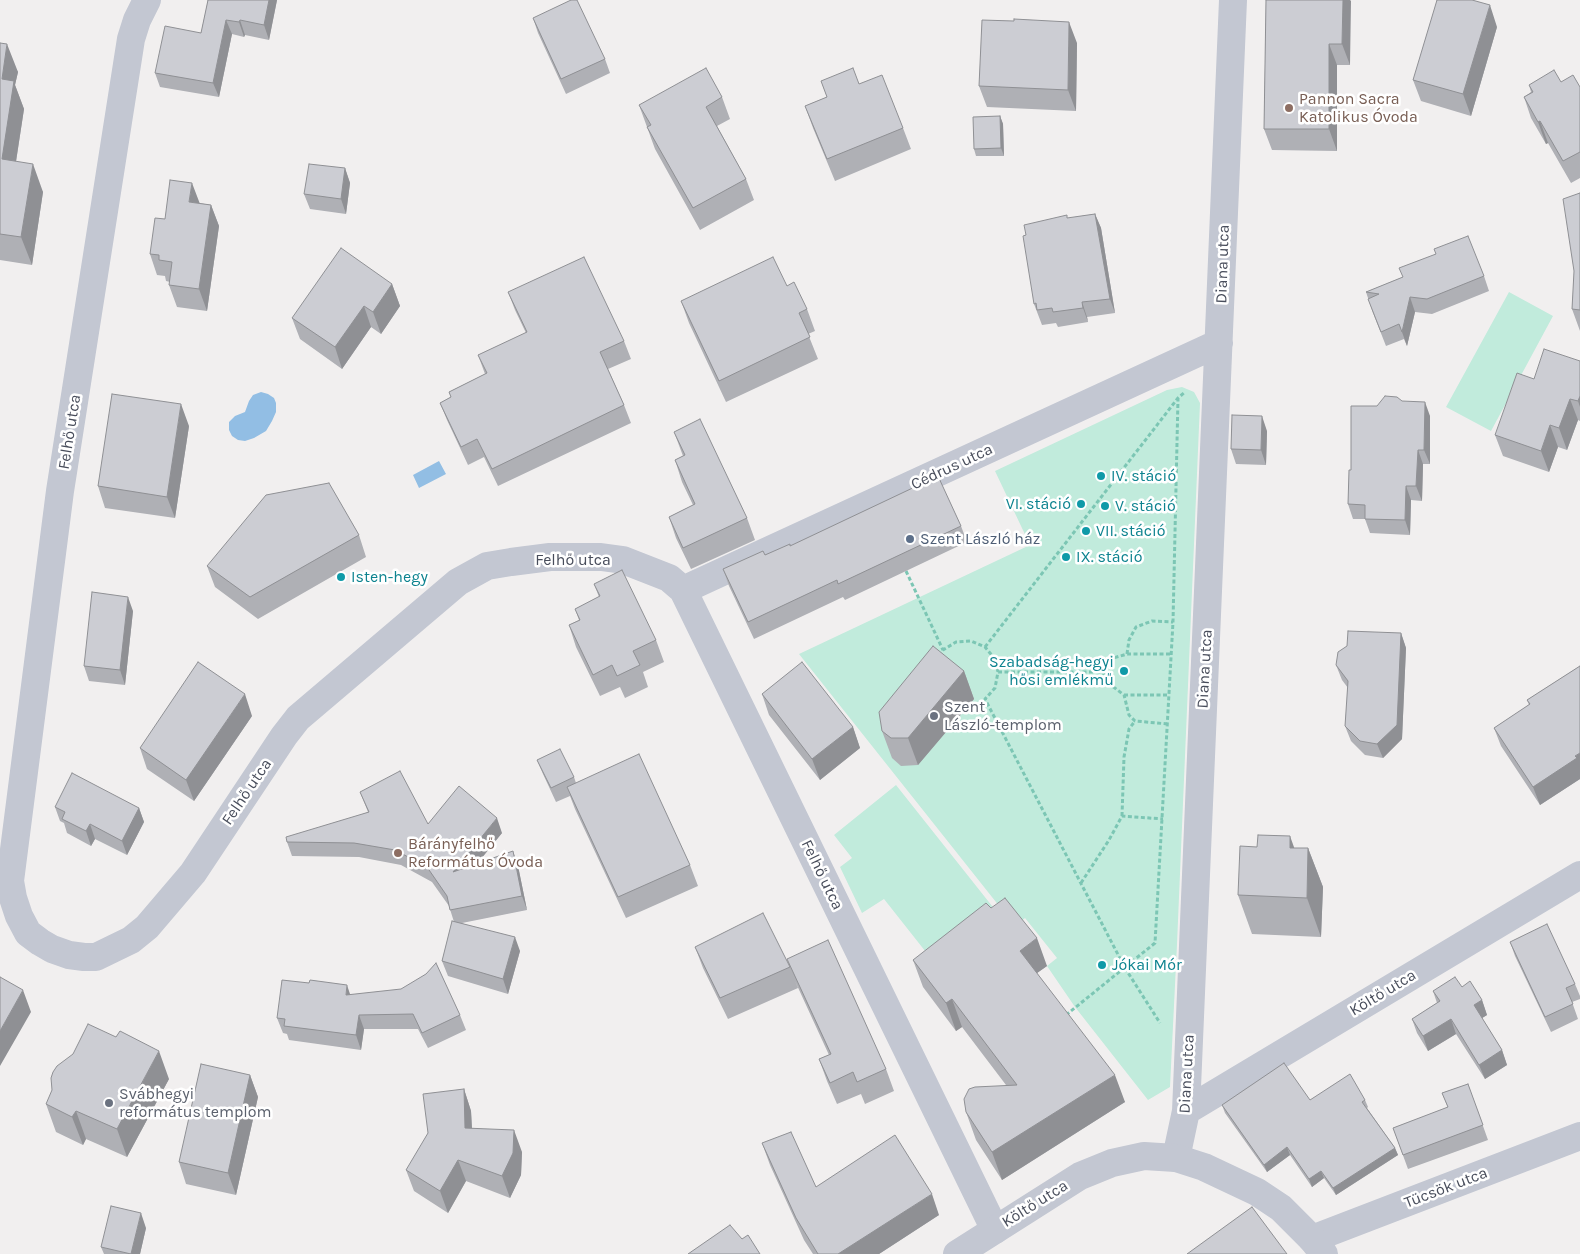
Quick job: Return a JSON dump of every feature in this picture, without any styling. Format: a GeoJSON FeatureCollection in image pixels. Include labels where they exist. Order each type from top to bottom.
{"type":"FeatureCollection","features":[{"type":"Feature","properties":{"kind":"street","name":"Felhő utca"},"geometry":{"type":"LineString","coordinates":[[147,0],[137,20],[131,39],[62,481],[10,881],[18,916],[28,933],[40,942],[70,956],[84,957],[96,956],[131,940],[147,927],[193,873],[298,718],[458,582],[487,566],[550,557],[601,557],[623,560],[669,578],[683,590],[995,1230]]}},
{"type":"Feature","properties":{"kind":"street","name":"Diana utca"},"geometry":{"type":"LineString","coordinates":[[1176,1158],[1186,1111],[1220,343],[1233,0]]}},
{"type":"Feature","properties":{"kind":"street","name":"Cédrus utca"},"geometry":{"type":"LineString","coordinates":[[683,590],[1220,343]]}},
{"type":"Feature","properties":{"kind":"street","name":"Költő utca"},"geometry":{"type":"LineString","coordinates":[[1186,1111],[1580,875]]}},
{"type":"Feature","properties":{"kind":"street","name":"Tücsök utca"},"geometry":{"type":"LineString","coordinates":[[1318,1247],[1580,1136]]}},
{"type":"Feature","properties":{"kind":"street","name":"Költő utca"},"geometry":{"type":"LineString","coordinates":[[957,1254],[1080,1176],[1112,1163],[1144,1156],[1176,1158]]}},
{"type":"Feature","properties":{"kind":"street"},"geometry":{"type":"LineString","coordinates":[[1176,1158],[1221,1174],[1257,1192],[1281,1208],[1318,1247]]}},
{"type":"Feature","properties":{"kind":"path"},"geometry":{"type":"LineString","coordinates":[[984,647],[1178,398],[1173,622],[1155,943],[1061,1019]]}},
{"type":"Feature","properties":{"kind":"path"},"geometry":{"type":"LineString","coordinates":[[906,572],[943,650]]}},
{"type":"Feature","properties":{"kind":"path"},"geometry":{"type":"LineString","coordinates":[[1127,654],[1129,640],[1136,627],[1152,621],[1173,622]]}},
{"type":"Feature","properties":{"kind":"path"},"geometry":{"type":"LineString","coordinates":[[935,663],[943,650],[956,642],[971,641],[984,647],[995,659],[998,672],[995,688],[985,699],[1125,968],[1163,1027]]}},
{"type":"Feature","properties":{"kind":"path"},"geometry":{"type":"LineString","coordinates":[[1103,672],[1110,659],[1127,654],[1170,654]]}},
{"type":"Feature","properties":{"kind":"path"},"geometry":{"type":"LineString","coordinates":[[998,672],[1103,672]]}},
{"type":"Feature","properties":{"kind":"path"},"geometry":{"type":"LineString","coordinates":[[1103,672],[1107,682],[1124,695],[1169,695]]}},
{"type":"Feature","properties":{"kind":"path"},"geometry":{"type":"LineString","coordinates":[[1124,695],[1129,715],[1135,722],[1168,724]]}},
{"type":"Feature","properties":{"kind":"path"},"geometry":{"type":"LineString","coordinates":[[1081,883],[1122,816],[1124,757],[1129,729],[1135,722]]}},
{"type":"Feature","properties":{"kind":"path"},"geometry":{"type":"LineString","coordinates":[[1122,816],[1163,819]]}},
{"type":"Feature","properties":{"kind":"green space"},"geometry":{"type":"Polygon","coordinates":[[[1509,292],[1553,316],[1491,431],[1446,407],[1509,292]]]}},
{"type":"Feature","properties":{"kind":"green space"},"geometry":{"type":"Polygon","coordinates":[[[1182,387],[1194,392],[1200,403],[1177,944],[1170,1087],[1148,1100],[1075,1007],[1047,966],[1057,958],[1025,918],[1015,926],[799,654],[1030,545],[995,471],[1167,390],[1182,387]]]}},
{"type":"Feature","properties":{"kind":"green space"},"geometry":{"type":"Polygon","coordinates":[[[896,785],[996,911],[933,961],[884,899],[862,913],[840,867],[852,858],[834,835],[896,785]]]}},
{"type":"Feature","properties":{"kind":"water"},"geometry":{"type":"Polygon","coordinates":[[[261,392],[274,398],[276,403],[276,412],[272,421],[266,431],[254,438],[245,441],[238,440],[232,436],[229,430],[229,422],[235,416],[245,412],[253,395],[261,392]]]}},
{"type":"Feature","properties":{"kind":"water"},"geometry":{"type":"Polygon","coordinates":[[[439,461],[446,474],[419,488],[413,475],[439,461]]]}},
{"type":"Feature","properties":{"kind":"building"},"geometry":{"type":"Polygon","coordinates":[[[208,0],[269,0],[264,25],[240,20],[239,22],[226,20],[213,83],[155,73],[165,26],[201,33],[208,0]]]}},
{"type":"Feature","properties":{"kind":"building"},"geometry":{"type":"Polygon","coordinates":[[[571,0],[577,0],[605,59],[561,79],[533,18],[571,0]]]}},
{"type":"Feature","properties":{"kind":"building"},"geometry":{"type":"Polygon","coordinates":[[[1266,0],[1343,0],[1342,44],[1329,44],[1329,129],[1264,129],[1266,0]]]}},
{"type":"Feature","properties":{"kind":"building"},"geometry":{"type":"Polygon","coordinates":[[[1437,0],[1472,0],[1490,5],[1463,94],[1413,80],[1437,0]]]}},
{"type":"Feature","properties":{"kind":"building"},"geometry":{"type":"Polygon","coordinates":[[[1014,19],[1069,22],[1068,90],[979,86],[982,20],[1014,21],[1014,19]]]}},
{"type":"Feature","properties":{"kind":"building"},"geometry":{"type":"Polygon","coordinates":[[[0,43],[7,44],[2,79],[14,81],[2,159],[33,164],[21,237],[0,234],[0,43]]]}},
{"type":"Feature","properties":{"kind":"building"},"geometry":{"type":"Polygon","coordinates":[[[706,68],[722,97],[706,107],[746,179],[693,208],[647,127],[651,125],[639,105],[706,68]]]}},
{"type":"Feature","properties":{"kind":"building"},"geometry":{"type":"Polygon","coordinates":[[[853,68],[859,84],[882,75],[903,128],[827,159],[805,106],[827,97],[821,81],[853,68]]]}},
{"type":"Feature","properties":{"kind":"building"},"geometry":{"type":"Polygon","coordinates":[[[1554,70],[1561,82],[1573,75],[1580,87],[1580,152],[1563,161],[1524,97],[1533,92],[1529,85],[1554,70]]]}},
{"type":"Feature","properties":{"kind":"building"},"geometry":{"type":"Polygon","coordinates":[[[1000,116],[1001,148],[974,149],[973,117],[1000,116]]]}},
{"type":"Feature","properties":{"kind":"building"},"geometry":{"type":"Polygon","coordinates":[[[309,164],[345,168],[341,199],[304,194],[309,164]]]}},
{"type":"Feature","properties":{"kind":"building"},"geometry":{"type":"Polygon","coordinates":[[[170,180],[192,183],[189,202],[211,205],[199,289],[169,285],[172,262],[159,260],[159,255],[150,254],[155,218],[165,219],[170,180]]]}},
{"type":"Feature","properties":{"kind":"building"},"geometry":{"type":"Polygon","coordinates":[[[1580,193],[1580,310],[1572,309],[1574,271],[1563,199],[1580,193]]]}},
{"type":"Feature","properties":{"kind":"building"},"geometry":{"type":"Polygon","coordinates":[[[1095,214],[1110,299],[1082,302],[1083,308],[1053,312],[1052,308],[1037,310],[1036,303],[1034,304],[1023,236],[1026,235],[1024,225],[1067,215],[1067,218],[1095,214]]]}},
{"type":"Feature","properties":{"kind":"building"},"geometry":{"type":"Polygon","coordinates":[[[1468,236],[1484,276],[1427,299],[1410,297],[1402,332],[1399,324],[1381,332],[1368,299],[1379,294],[1366,292],[1403,277],[1399,268],[1436,254],[1434,249],[1468,236]]]}},
{"type":"Feature","properties":{"kind":"building"},"geometry":{"type":"Polygon","coordinates":[[[341,248],[392,284],[373,312],[364,306],[335,347],[292,318],[341,248]]]}},
{"type":"Feature","properties":{"kind":"building"},"geometry":{"type":"Polygon","coordinates":[[[584,257],[624,341],[600,352],[624,405],[492,469],[477,439],[461,447],[440,403],[451,397],[449,392],[487,373],[478,355],[527,332],[508,292],[584,257]]]}},
{"type":"Feature","properties":{"kind":"building"},"geometry":{"type":"Polygon","coordinates":[[[773,257],[787,286],[794,282],[807,309],[799,313],[810,337],[719,381],[681,301],[773,257]]]}},
{"type":"Feature","properties":{"kind":"building"},"geometry":{"type":"Polygon","coordinates":[[[1544,349],[1580,361],[1580,396],[1578,401],[1570,399],[1559,428],[1550,425],[1541,451],[1495,435],[1517,373],[1534,379],[1544,349]]]}},
{"type":"Feature","properties":{"kind":"building"},"geometry":{"type":"Polygon","coordinates":[[[112,394],[181,404],[167,497],[98,486],[112,394]]]}},
{"type":"Feature","properties":{"kind":"building"},"geometry":{"type":"Polygon","coordinates":[[[1385,396],[1397,397],[1402,401],[1425,402],[1424,450],[1418,450],[1416,486],[1406,486],[1405,520],[1365,519],[1365,505],[1348,504],[1349,470],[1351,470],[1351,406],[1377,406],[1385,396]]]}},
{"type":"Feature","properties":{"kind":"building"},"geometry":{"type":"Polygon","coordinates":[[[1232,415],[1262,416],[1261,450],[1231,449],[1232,415]]]}},
{"type":"Feature","properties":{"kind":"building"},"geometry":{"type":"Polygon","coordinates":[[[700,419],[747,518],[683,548],[669,517],[695,504],[675,460],[685,455],[674,432],[700,419]]]}},
{"type":"Feature","properties":{"kind":"building"},"geometry":{"type":"Polygon","coordinates":[[[938,476],[961,526],[838,584],[837,580],[748,622],[723,569],[763,551],[765,555],[790,544],[790,546],[938,476]]]}},
{"type":"Feature","properties":{"kind":"building"},"geometry":{"type":"Polygon","coordinates":[[[329,483],[359,535],[250,597],[207,566],[266,495],[329,483]]]}},
{"type":"Feature","properties":{"kind":"building"},"geometry":{"type":"Polygon","coordinates":[[[622,570],[656,640],[633,651],[640,665],[617,676],[612,665],[593,675],[569,625],[580,620],[575,609],[600,596],[594,584],[622,570]]]}},
{"type":"Feature","properties":{"kind":"building"},"geometry":{"type":"Polygon","coordinates":[[[92,592],[128,597],[120,670],[84,666],[92,592]]]}},
{"type":"Feature","properties":{"kind":"building"},"geometry":{"type":"Polygon","coordinates":[[[1348,631],[1401,633],[1397,725],[1377,744],[1360,741],[1345,726],[1348,681],[1336,665],[1338,652],[1347,646],[1348,631]]]}},
{"type":"Feature","properties":{"kind":"building"},"geometry":{"type":"Polygon","coordinates":[[[933,646],[964,671],[908,738],[891,738],[882,731],[879,712],[933,646]]]}},
{"type":"Feature","properties":{"kind":"building"},"geometry":{"type":"Polygon","coordinates":[[[198,662],[245,694],[186,780],[140,748],[198,662]]]}},
{"type":"Feature","properties":{"kind":"building"},"geometry":{"type":"Polygon","coordinates":[[[802,662],[853,727],[812,759],[762,694],[802,662]]]}},
{"type":"Feature","properties":{"kind":"building"},"geometry":{"type":"Polygon","coordinates":[[[1580,666],[1580,753],[1575,756],[1577,758],[1533,787],[1494,728],[1530,704],[1527,700],[1580,666]]]}},
{"type":"Feature","properties":{"kind":"building"},"geometry":{"type":"Polygon","coordinates":[[[560,749],[574,777],[551,788],[537,760],[560,749]]]}},
{"type":"Feature","properties":{"kind":"building"},"geometry":{"type":"Polygon","coordinates":[[[639,754],[690,865],[618,897],[567,787],[639,754]]]}},
{"type":"Feature","properties":{"kind":"building"},"geometry":{"type":"Polygon","coordinates":[[[400,771],[428,824],[459,786],[497,818],[453,872],[513,851],[522,896],[450,910],[447,896],[427,867],[395,850],[354,843],[287,842],[286,837],[369,812],[360,792],[400,771]]]}},
{"type":"Feature","properties":{"kind":"building"},"geometry":{"type":"Polygon","coordinates":[[[72,773],[139,808],[122,841],[90,824],[86,831],[62,819],[65,812],[55,807],[72,773]]]}},
{"type":"Feature","properties":{"kind":"building"},"geometry":{"type":"Polygon","coordinates":[[[1258,835],[1290,836],[1290,848],[1308,848],[1307,898],[1238,895],[1240,846],[1257,847],[1258,835]]]}},
{"type":"Feature","properties":{"kind":"building"},"geometry":{"type":"Polygon","coordinates":[[[1005,898],[1037,938],[1020,951],[1115,1075],[992,1152],[966,1112],[964,1099],[969,1089],[975,1087],[1017,1085],[952,999],[946,1003],[913,960],[986,903],[991,908],[1005,898]]]}},
{"type":"Feature","properties":{"kind":"building"},"geometry":{"type":"Polygon","coordinates":[[[763,913],[790,967],[720,998],[695,947],[763,913]]]}},
{"type":"Feature","properties":{"kind":"building"},"geometry":{"type":"Polygon","coordinates":[[[452,921],[515,937],[503,979],[442,961],[452,921]]]}},
{"type":"Feature","properties":{"kind":"building"},"geometry":{"type":"Polygon","coordinates":[[[1547,924],[1575,984],[1566,988],[1573,1004],[1545,1017],[1510,942],[1547,924]]]}},
{"type":"Feature","properties":{"kind":"building"},"geometry":{"type":"Polygon","coordinates":[[[828,940],[886,1069],[857,1082],[853,1072],[830,1083],[819,1059],[831,1054],[787,959],[828,940]]]}},
{"type":"Feature","properties":{"kind":"building"},"geometry":{"type":"Polygon","coordinates":[[[436,963],[460,1015],[422,1033],[413,1014],[359,1015],[356,1035],[284,1026],[285,1019],[277,1018],[282,980],[309,983],[310,980],[347,985],[346,995],[401,989],[426,974],[436,963]]]}},
{"type":"Feature","properties":{"kind":"building"},"geometry":{"type":"Polygon","coordinates":[[[0,977],[23,990],[0,1031],[0,977]]]}},
{"type":"Feature","properties":{"kind":"building"},"geometry":{"type":"Polygon","coordinates":[[[1455,977],[1462,987],[1470,981],[1482,1000],[1474,1005],[1502,1050],[1479,1065],[1451,1019],[1423,1036],[1412,1019],[1440,1001],[1433,991],[1455,977]]]}},
{"type":"Feature","properties":{"kind":"building"},"geometry":{"type":"Polygon","coordinates":[[[88,1024],[116,1037],[120,1031],[159,1051],[117,1129],[76,1111],[72,1117],[46,1104],[52,1090],[51,1078],[53,1072],[57,1066],[73,1054],[88,1024]]]}},
{"type":"Feature","properties":{"kind":"building"},"geometry":{"type":"Polygon","coordinates":[[[1284,1063],[1310,1100],[1350,1074],[1365,1100],[1362,1102],[1395,1148],[1333,1188],[1321,1171],[1309,1179],[1287,1147],[1264,1165],[1222,1105],[1284,1063]]]}},
{"type":"Feature","properties":{"kind":"building"},"geometry":{"type":"Polygon","coordinates":[[[201,1064],[250,1075],[228,1173],[179,1162],[201,1064]]]}},
{"type":"Feature","properties":{"kind":"building"},"geometry":{"type":"Polygon","coordinates":[[[1468,1084],[1483,1125],[1403,1155],[1393,1128],[1448,1107],[1442,1093],[1468,1084]]]}},
{"type":"Feature","properties":{"kind":"building"},"geometry":{"type":"Polygon","coordinates":[[[464,1089],[465,1128],[514,1130],[513,1153],[502,1176],[458,1160],[440,1191],[406,1170],[428,1133],[423,1094],[464,1089]]]}},
{"type":"Feature","properties":{"kind":"building"},"geometry":{"type":"Polygon","coordinates":[[[791,1132],[816,1187],[895,1135],[932,1194],[838,1254],[818,1254],[796,1218],[762,1143],[791,1132]]]}},
{"type":"Feature","properties":{"kind":"building"},"geometry":{"type":"Polygon","coordinates":[[[111,1206],[141,1213],[131,1254],[101,1247],[111,1206]]]}},
{"type":"Feature","properties":{"kind":"building"},"geometry":{"type":"Polygon","coordinates":[[[1252,1207],[1287,1254],[1187,1254],[1252,1207]]]}},
{"type":"Feature","properties":{"kind":"building"},"geometry":{"type":"Polygon","coordinates":[[[730,1225],[742,1239],[748,1235],[760,1254],[688,1254],[730,1225]]]}},
{"type":"Feature","properties":{"kind":"place","name":"Pannon Sacra Katolikus Óvoda"},"geometry":{"type":"Point","coordinates":[1289,108]}},
{"type":"Feature","properties":{"kind":"place","name":"IV. stáció"},"geometry":{"type":"Point","coordinates":[1101,476]}},
{"type":"Feature","properties":{"kind":"place","name":"VI. stáció"},"geometry":{"type":"Point","coordinates":[1081,504]}},
{"type":"Feature","properties":{"kind":"place","name":"V. stáció"},"geometry":{"type":"Point","coordinates":[1105,506]}},
{"type":"Feature","properties":{"kind":"place","name":"VII. stáció"},"geometry":{"type":"Point","coordinates":[1086,531]}},
{"type":"Feature","properties":{"kind":"place","name":"Szent László ház"},"geometry":{"type":"Point","coordinates":[910,539]}},
{"type":"Feature","properties":{"kind":"place","name":"IX. stáció"},"geometry":{"type":"Point","coordinates":[1066,557]}},
{"type":"Feature","properties":{"kind":"place","name":"Isten-hegy"},"geometry":{"type":"Point","coordinates":[341,577]}},
{"type":"Feature","properties":{"kind":"place","name":"Szabadság-hegyi hősi emlékmű"},"geometry":{"type":"Point","coordinates":[1124,671]}},
{"type":"Feature","properties":{"kind":"place","name":"Szent László-templom"},"geometry":{"type":"Point","coordinates":[934,716]}},
{"type":"Feature","properties":{"kind":"place","name":"Bárányfelhő Református Óvoda"},"geometry":{"type":"Point","coordinates":[398,853]}},
{"type":"Feature","properties":{"kind":"place","name":"Jókai Mór"},"geometry":{"type":"Point","coordinates":[1102,965]}},
{"type":"Feature","properties":{"kind":"place","name":"Svábhegyi református templom"},"geometry":{"type":"Point","coordinates":[109,1103]}}]}
